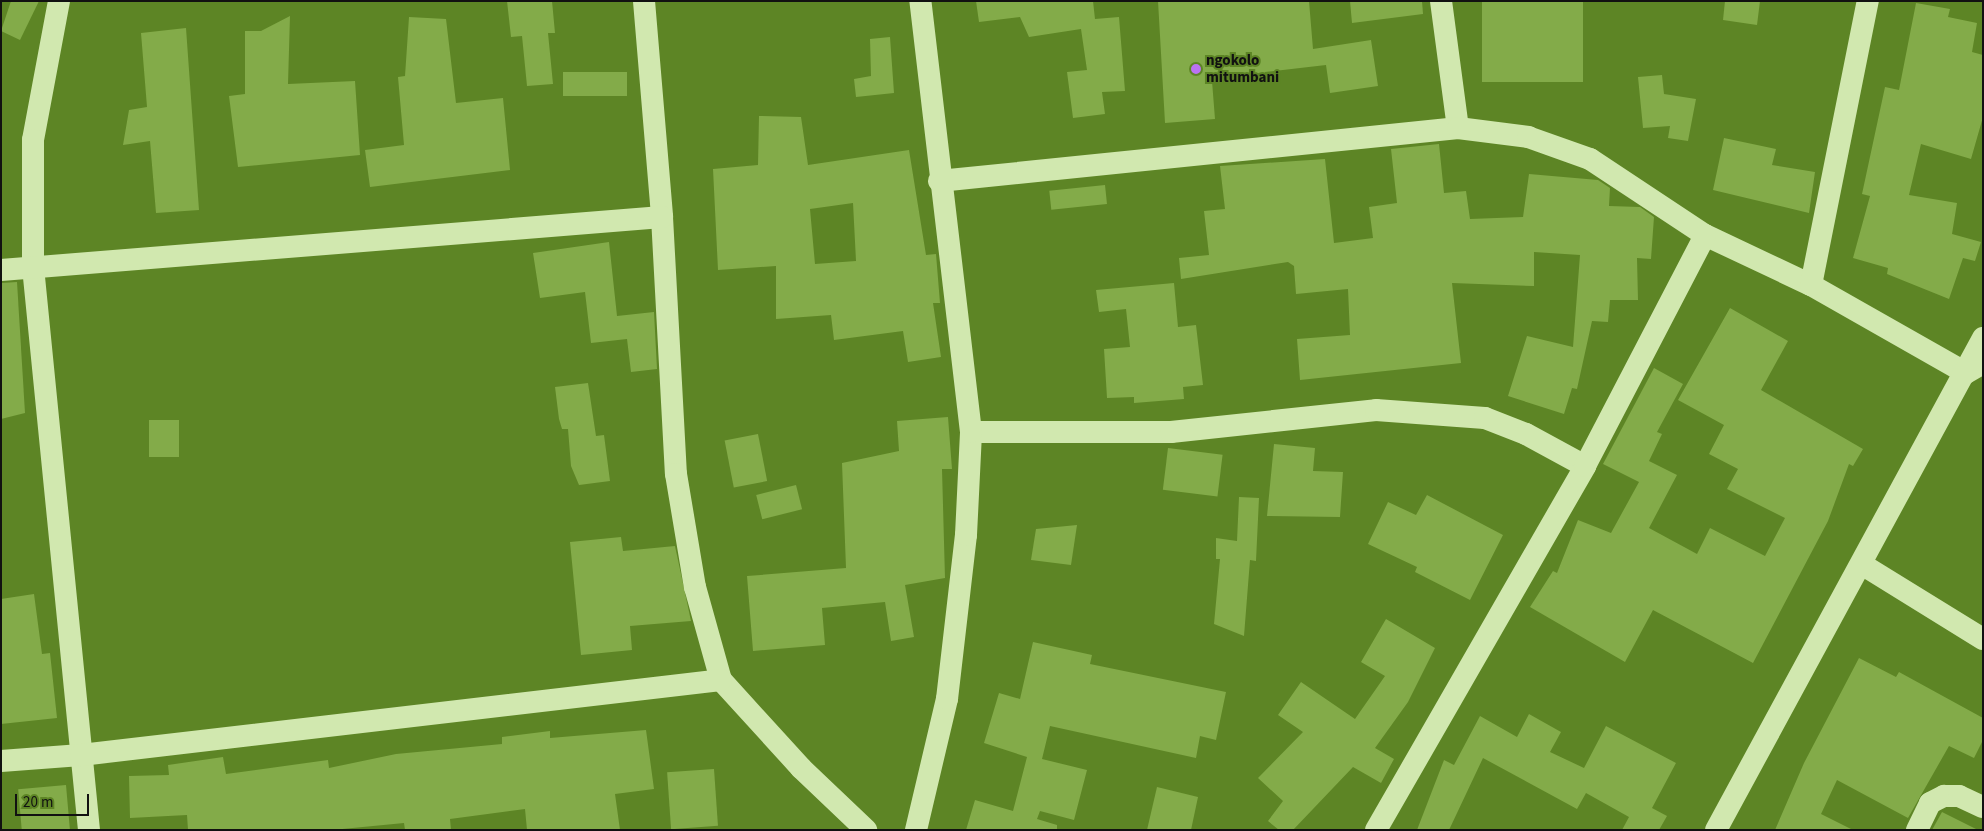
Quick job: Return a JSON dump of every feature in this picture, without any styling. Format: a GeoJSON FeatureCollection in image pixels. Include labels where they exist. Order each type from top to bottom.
{"type":"FeatureCollection","features":[{"type":"Feature","properties":{"kind":"street"},"geometry":{"type":"LineString","coordinates":[[59,1],[33,140],[34,267],[89,830]]}},
{"type":"Feature","properties":{"kind":"street"},"geometry":{"type":"LineString","coordinates":[[644,1],[662,217],[676,474],[695,587],[721,680],[801,768],[866,830]]}},
{"type":"Feature","properties":{"kind":"street"},"geometry":{"type":"LineString","coordinates":[[916,830],[946,699],[966,535],[971,432],[939,181],[920,1]]}},
{"type":"Feature","properties":{"kind":"street"},"geometry":{"type":"LineString","coordinates":[[1441,1],[1458,128]]}},
{"type":"Feature","properties":{"kind":"street"},"geometry":{"type":"LineString","coordinates":[[1811,285],[1868,1]]}},
{"type":"Feature","properties":{"kind":"street"},"geometry":{"type":"LineString","coordinates":[[939,181],[1458,128],[1528,137],[1590,159],[1704,235],[1811,285],[1975,368]]}},
{"type":"Feature","properties":{"kind":"street"},"geometry":{"type":"LineString","coordinates":[[1,270],[662,217]]}},
{"type":"Feature","properties":{"kind":"street"},"geometry":{"type":"LineString","coordinates":[[1376,830],[1585,466],[1704,235]]}},
{"type":"Feature","properties":{"kind":"street"},"geometry":{"type":"LineString","coordinates":[[1716,830],[1975,368],[1983,338]]}},
{"type":"Feature","properties":{"kind":"street"},"geometry":{"type":"LineString","coordinates":[[971,432],[1171,432],[1376,410],[1485,418],[1526,434],[1585,466]]}},
{"type":"Feature","properties":{"kind":"street"},"geometry":{"type":"LineString","coordinates":[[1863,565],[1983,639]]}},
{"type":"Feature","properties":{"kind":"street"},"geometry":{"type":"LineString","coordinates":[[1,761],[81,756],[721,680]]}},
{"type":"Feature","properties":{"kind":"street"},"geometry":{"type":"LineString","coordinates":[[1917,830],[1930,803],[1944,796],[1959,796],[1983,807]]}},
{"type":"Feature","properties":{"kind":"building"},"geometry":{"type":"Polygon","coordinates":[[[11,1],[39,1],[20,40],[1,31],[11,1]]]}},
{"type":"Feature","properties":{"kind":"building"},"geometry":{"type":"Polygon","coordinates":[[[507,1],[552,1],[555,33],[548,33],[553,84],[527,86],[522,36],[511,37],[507,1]]]}},
{"type":"Feature","properties":{"kind":"building"},"geometry":{"type":"Polygon","coordinates":[[[976,1],[1093,1],[1095,19],[1119,17],[1125,91],[1102,92],[1105,114],[1073,118],[1067,72],[1087,70],[1081,29],[1029,37],[1020,17],[979,22],[976,1]]]}},
{"type":"Feature","properties":{"kind":"building"},"geometry":{"type":"Polygon","coordinates":[[[1158,1],[1309,1],[1313,49],[1371,40],[1378,86],[1330,93],[1326,65],[1265,72],[1265,76],[1212,81],[1215,119],[1165,123],[1158,1]]]}},
{"type":"Feature","properties":{"kind":"building"},"geometry":{"type":"Polygon","coordinates":[[[1350,1],[1422,1],[1423,14],[1352,23],[1350,1]]]}},
{"type":"Feature","properties":{"kind":"building"},"geometry":{"type":"Polygon","coordinates":[[[1482,1],[1583,1],[1583,82],[1482,82],[1482,1]]]}},
{"type":"Feature","properties":{"kind":"building"},"geometry":{"type":"Polygon","coordinates":[[[1725,1],[1760,1],[1757,25],[1723,20],[1725,1]]]}},
{"type":"Feature","properties":{"kind":"building"},"geometry":{"type":"Polygon","coordinates":[[[1916,3],[1950,9],[1948,17],[1977,23],[1972,52],[1983,55],[1983,117],[1971,159],[1921,144],[1909,195],[1957,203],[1952,234],[1981,242],[1975,261],[1963,258],[1949,299],[1887,274],[1888,268],[1853,258],[1870,196],[1862,194],[1885,87],[1899,90],[1916,3]]]}},
{"type":"Feature","properties":{"kind":"building"},"geometry":{"type":"Polygon","coordinates":[[[290,16],[288,84],[355,81],[360,155],[238,167],[229,96],[245,94],[245,31],[261,31],[290,16]]]}},
{"type":"Feature","properties":{"kind":"building"},"geometry":{"type":"Polygon","coordinates":[[[409,17],[446,19],[456,103],[503,98],[510,170],[370,187],[365,150],[404,145],[398,77],[405,76],[409,17]]]}},
{"type":"Feature","properties":{"kind":"building"},"geometry":{"type":"Polygon","coordinates":[[[186,28],[199,210],[156,213],[150,141],[123,145],[129,110],[147,107],[141,33],[186,28]]]}},
{"type":"Feature","properties":{"kind":"building"},"geometry":{"type":"Polygon","coordinates":[[[890,37],[894,93],[856,97],[854,79],[871,76],[870,39],[890,37]]]}},
{"type":"Feature","properties":{"kind":"building"},"geometry":{"type":"Polygon","coordinates":[[[563,72],[627,72],[627,96],[563,96],[563,72]]]}},
{"type":"Feature","properties":{"kind":"building"},"geometry":{"type":"Polygon","coordinates":[[[1662,75],[1664,94],[1696,99],[1688,141],[1668,138],[1670,126],[1643,128],[1638,77],[1662,75]]]}},
{"type":"Feature","properties":{"kind":"building"},"geometry":{"type":"Polygon","coordinates":[[[759,116],[801,117],[808,165],[909,150],[926,255],[936,254],[940,303],[933,303],[941,357],[908,362],[903,331],[834,340],[831,315],[776,319],[776,266],[718,270],[713,169],[758,165],[759,116]],[[853,203],[810,209],[815,264],[856,261],[853,203]]]}},
{"type":"Feature","properties":{"kind":"building"},"geometry":{"type":"Polygon","coordinates":[[[1724,138],[1776,149],[1772,165],[1815,172],[1809,213],[1713,190],[1724,138]]]}},
{"type":"Feature","properties":{"kind":"building"},"geometry":{"type":"Polygon","coordinates":[[[1439,144],[1444,193],[1466,191],[1470,219],[1523,217],[1529,174],[1598,180],[1610,188],[1609,206],[1640,207],[1654,217],[1651,259],[1637,258],[1638,300],[1610,300],[1608,322],[1592,321],[1577,389],[1572,388],[1564,414],[1508,396],[1527,336],[1573,347],[1580,255],[1534,252],[1534,286],[1452,283],[1461,363],[1300,380],[1297,339],[1350,335],[1348,289],[1296,294],[1294,266],[1288,262],[1181,279],[1179,258],[1209,255],[1204,211],[1225,209],[1220,166],[1325,159],[1334,243],[1373,238],[1369,207],[1397,203],[1391,149],[1439,144]]]}},
{"type":"Feature","properties":{"kind":"building"},"geometry":{"type":"Polygon","coordinates":[[[1105,185],[1107,204],[1051,210],[1049,191],[1105,185]]]}},
{"type":"Feature","properties":{"kind":"building"},"geometry":{"type":"Polygon","coordinates":[[[609,242],[617,316],[654,312],[657,369],[631,372],[627,339],[591,343],[585,292],[540,298],[533,253],[609,242]]]}},
{"type":"Feature","properties":{"kind":"building"},"geometry":{"type":"Polygon","coordinates":[[[17,282],[25,413],[1,419],[1,283],[17,282]]]}},
{"type":"Feature","properties":{"kind":"building"},"geometry":{"type":"Polygon","coordinates":[[[1174,283],[1178,327],[1196,325],[1203,385],[1183,387],[1184,399],[1134,403],[1134,397],[1107,398],[1104,349],[1130,347],[1126,309],[1099,312],[1096,290],[1174,283]]]}},
{"type":"Feature","properties":{"kind":"building"},"geometry":{"type":"Polygon","coordinates":[[[1730,308],[1788,341],[1761,390],[1863,449],[1853,466],[1849,464],[1828,521],[1753,663],[1653,610],[1625,662],[1530,607],[1553,571],[1557,573],[1578,520],[1611,533],[1639,482],[1603,464],[1654,368],[1683,384],[1657,432],[1662,434],[1649,461],[1677,475],[1649,528],[1697,554],[1710,528],[1765,556],[1785,518],[1727,489],[1738,469],[1709,454],[1724,425],[1678,400],[1730,308]]]}},
{"type":"Feature","properties":{"kind":"building"},"geometry":{"type":"Polygon","coordinates":[[[588,383],[596,436],[604,435],[610,481],[579,485],[571,466],[568,429],[562,429],[559,419],[555,387],[588,383]]]}},
{"type":"Feature","properties":{"kind":"building"},"geometry":{"type":"Polygon","coordinates":[[[948,417],[952,469],[942,469],[945,578],[905,585],[914,637],[891,641],[885,602],[822,608],[825,645],[753,651],[747,576],[846,568],[842,463],[899,451],[897,421],[948,417]]]}},
{"type":"Feature","properties":{"kind":"building"},"geometry":{"type":"Polygon","coordinates":[[[149,420],[179,420],[179,457],[149,457],[149,420]]]}},
{"type":"Feature","properties":{"kind":"building"},"geometry":{"type":"Polygon","coordinates":[[[758,434],[767,481],[734,488],[725,440],[758,434]]]}},
{"type":"Feature","properties":{"kind":"building"},"geometry":{"type":"Polygon","coordinates":[[[1274,444],[1315,448],[1313,471],[1343,472],[1340,517],[1267,516],[1274,444]]]}},
{"type":"Feature","properties":{"kind":"building"},"geometry":{"type":"Polygon","coordinates":[[[1168,448],[1223,455],[1217,496],[1163,490],[1168,448]]]}},
{"type":"Feature","properties":{"kind":"building"},"geometry":{"type":"Polygon","coordinates":[[[796,485],[802,509],[762,519],[756,495],[796,485]]]}},
{"type":"Feature","properties":{"kind":"building"},"geometry":{"type":"Polygon","coordinates":[[[1427,495],[1503,535],[1470,600],[1415,572],[1417,567],[1368,544],[1388,502],[1416,515],[1427,495]]]}},
{"type":"Feature","properties":{"kind":"building"},"geometry":{"type":"Polygon","coordinates":[[[1239,497],[1259,498],[1256,561],[1250,560],[1244,636],[1214,624],[1220,559],[1216,559],[1216,538],[1237,541],[1239,497]]]}},
{"type":"Feature","properties":{"kind":"building"},"geometry":{"type":"Polygon","coordinates":[[[1077,525],[1071,565],[1031,560],[1036,529],[1077,525]]]}},
{"type":"Feature","properties":{"kind":"building"},"geometry":{"type":"Polygon","coordinates":[[[621,537],[623,551],[675,546],[691,621],[630,626],[632,650],[581,655],[570,542],[621,537]]]}},
{"type":"Feature","properties":{"kind":"building"},"geometry":{"type":"Polygon","coordinates":[[[34,594],[42,654],[50,653],[57,718],[1,724],[1,599],[34,594]]]}},
{"type":"Feature","properties":{"kind":"building"},"geometry":{"type":"Polygon","coordinates":[[[1386,619],[1435,648],[1408,702],[1375,748],[1394,759],[1381,783],[1353,767],[1293,830],[1279,830],[1268,821],[1283,801],[1258,778],[1303,732],[1278,715],[1301,682],[1355,719],[1385,676],[1361,662],[1386,619]]]}},
{"type":"Feature","properties":{"kind":"building"},"geometry":{"type":"Polygon","coordinates":[[[1033,642],[1092,655],[1090,664],[1226,692],[1216,740],[1200,736],[1196,758],[1050,726],[1042,759],[1087,770],[1074,820],[1040,811],[1037,819],[1057,825],[1057,830],[966,830],[975,800],[1013,811],[1027,757],[984,743],[999,693],[1020,699],[1033,642]]]}},
{"type":"Feature","properties":{"kind":"building"},"geometry":{"type":"Polygon","coordinates":[[[1859,658],[1896,677],[1899,672],[1983,718],[1983,740],[1974,758],[1949,746],[1908,818],[1837,780],[1821,814],[1853,830],[1775,830],[1804,763],[1859,658]]]}},
{"type":"Feature","properties":{"kind":"building"},"geometry":{"type":"Polygon","coordinates":[[[1529,714],[1561,732],[1550,752],[1584,768],[1606,726],[1676,763],[1652,808],[1667,816],[1659,830],[1622,830],[1629,817],[1586,793],[1577,809],[1483,758],[1449,830],[1417,830],[1444,760],[1454,765],[1480,716],[1517,737],[1529,714]]]}},
{"type":"Feature","properties":{"kind":"building"},"geometry":{"type":"Polygon","coordinates":[[[646,730],[654,789],[615,794],[620,830],[527,830],[525,809],[450,819],[451,830],[405,830],[404,823],[332,830],[188,830],[187,815],[130,818],[129,776],[169,775],[168,765],[223,757],[226,774],[328,760],[329,768],[396,754],[502,744],[502,737],[550,731],[550,738],[646,730]]]}},
{"type":"Feature","properties":{"kind":"building"},"geometry":{"type":"Polygon","coordinates":[[[714,769],[718,826],[671,829],[667,772],[714,769]]]}},
{"type":"Feature","properties":{"kind":"building"},"geometry":{"type":"Polygon","coordinates":[[[66,785],[70,830],[22,830],[18,789],[66,785]]]}},
{"type":"Feature","properties":{"kind":"building"},"geometry":{"type":"Polygon","coordinates":[[[1157,787],[1198,797],[1191,830],[1147,830],[1157,787]]]}},
{"type":"Feature","properties":{"kind":"building"},"geometry":{"type":"Polygon","coordinates":[[[1942,812],[1978,830],[1932,830],[1942,812]]]}},
{"type":"Feature","properties":{"kind":"place","name":"ngokolo mitumbani"},"geometry":{"type":"Point","coordinates":[1196,69]}}]}
